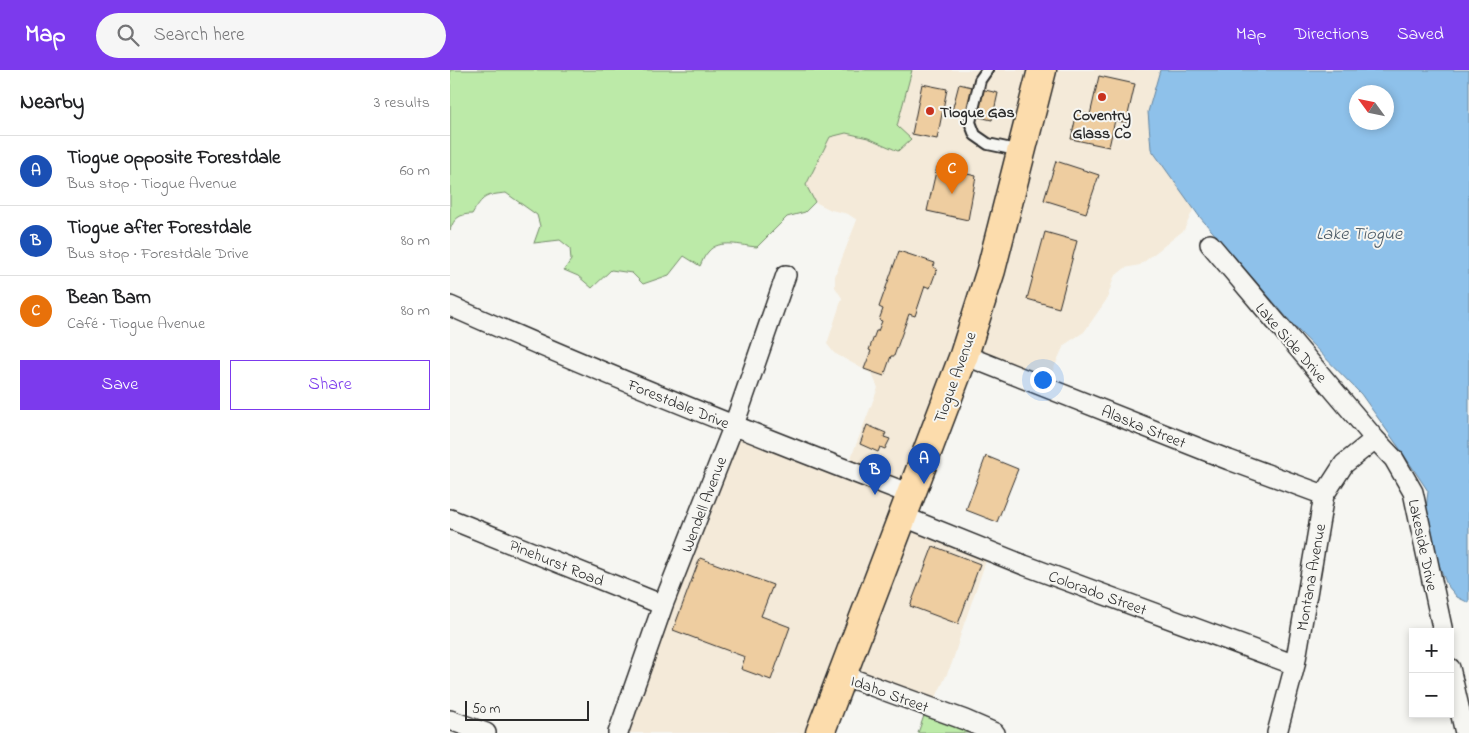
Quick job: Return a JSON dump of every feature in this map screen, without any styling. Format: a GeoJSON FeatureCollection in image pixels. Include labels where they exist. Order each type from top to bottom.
{"type":"FeatureCollection","features":[{"type":"Feature","properties":{"kind":"main road","name":"Tiogue Avenue"},"geometry":{"type":"LineString","coordinates":[[820,733],[964,354],[990,270],[1042,70]]}},
{"type":"Feature","properties":{"kind":"street","name":"Lake Side Drive"},"geometry":{"type":"LineString","coordinates":[[1210,244],[1375,440]]}},
{"type":"Feature","properties":{"kind":"street","name":"Wendell Avenue"},"geometry":{"type":"LineString","coordinates":[[618,733],[664,605],[734,425],[786,275]]}},
{"type":"Feature","properties":{"kind":"street","name":"Forestdale Drive"},"geometry":{"type":"LineString","coordinates":[[450,306],[574,361],[734,425],[906,505]]}},
{"type":"Feature","properties":{"kind":"street","name":"Alaska Street"},"geometry":{"type":"LineString","coordinates":[[964,354],[1229,460],[1324,495]]}},
{"type":"Feature","properties":{"kind":"street","name":"Montana Avenue"},"geometry":{"type":"LineString","coordinates":[[1277,733],[1295,665],[1324,495],[1344,464],[1375,440]]}},
{"type":"Feature","properties":{"kind":"street","name":"Lakeside Drive"},"geometry":{"type":"LineString","coordinates":[[1375,440],[1394,459],[1413,492],[1442,628]]}},
{"type":"Feature","properties":{"kind":"street","name":"Colorado Street"},"geometry":{"type":"LineString","coordinates":[[906,505],[1024,564],[1295,665]]}},
{"type":"Feature","properties":{"kind":"street","name":"Pinehurst Road"},"geometry":{"type":"LineString","coordinates":[[450,519],[664,605]]}},
{"type":"Feature","properties":{"kind":"street","name":"Idaho Street"},"geometry":{"type":"LineString","coordinates":[[842,675],[965,720],[995,733]]}},
{"type":"Feature","properties":{"kind":"street"},"geometry":{"type":"LineString","coordinates":[[1457,675],[1465,733]]}},
{"type":"Feature","properties":{"kind":"street"},"geometry":{"type":"LineString","coordinates":[[450,720],[486,733]]}},
{"type":"Feature","properties":{"kind":"lane"},"geometry":{"type":"LineString","coordinates":[[987,70],[980,80],[970,122],[975,135],[988,144],[1022,151]]}},
{"type":"Feature","properties":{"kind":"shaded area"},"geometry":{"type":"Polygon","coordinates":[[[912,70],[1160,70],[1148,112],[1151,149],[1194,208],[1184,230],[1140,265],[1125,268],[1114,277],[1107,299],[1084,332],[1064,345],[1046,386],[963,355],[901,515],[989,552],[952,663],[932,706],[844,677],[817,733],[617,733],[729,432],[847,468],[878,388],[872,374],[834,353],[827,344],[842,298],[835,287],[835,276],[857,220],[848,214],[831,210],[815,202],[806,185],[830,137],[846,133],[868,138],[898,151],[897,126],[912,70]]]}},
{"type":"Feature","properties":{"kind":"green space"},"geometry":{"type":"Polygon","coordinates":[[[450,70],[912,70],[897,126],[911,139],[898,151],[868,138],[846,133],[830,137],[806,185],[815,202],[805,212],[787,217],[757,247],[731,244],[718,245],[704,257],[700,266],[684,256],[669,275],[643,284],[632,273],[611,270],[592,288],[578,276],[564,270],[571,260],[570,248],[560,240],[534,243],[540,226],[537,215],[506,193],[485,198],[479,203],[472,214],[461,216],[453,222],[450,230],[450,70]]]}},
{"type":"Feature","properties":{"kind":"green space"},"geometry":{"type":"Polygon","coordinates":[[[927,707],[992,733],[918,733],[927,707]]]}},
{"type":"Feature","properties":{"kind":"water","name":"Lake Tiogue"},"geometry":{"type":"Polygon","coordinates":[[[1160,70],[1469,70],[1469,603],[1457,597],[1447,585],[1433,550],[1434,541],[1425,520],[1428,491],[1400,449],[1361,394],[1296,328],[1199,216],[1151,149],[1148,112],[1160,70]]]}},
{"type":"Feature","properties":{"kind":"building"},"geometry":{"type":"Polygon","coordinates":[[[1099,76],[1135,84],[1126,123],[1115,120],[1109,147],[1071,139],[1077,112],[1090,115],[1099,76]]]}},
{"type":"Feature","properties":{"kind":"building","name":"Tiogue Gas"},"geometry":{"type":"Polygon","coordinates":[[[922,84],[947,89],[937,139],[912,134],[922,84]]]}},
{"type":"Feature","properties":{"kind":"building"},"geometry":{"type":"Polygon","coordinates":[[[959,84],[998,93],[992,120],[952,111],[959,84]]]}},
{"type":"Feature","properties":{"kind":"building"},"geometry":{"type":"Polygon","coordinates":[[[1056,161],[1099,175],[1086,213],[1044,200],[1056,161]]]}},
{"type":"Feature","properties":{"kind":"building"},"geometry":{"type":"Polygon","coordinates":[[[937,167],[976,176],[968,220],[927,211],[937,167]]]}},
{"type":"Feature","properties":{"kind":"building"},"geometry":{"type":"Polygon","coordinates":[[[1045,232],[1077,241],[1059,308],[1027,299],[1045,232]]]}},
{"type":"Feature","properties":{"kind":"building"},"geometry":{"type":"Polygon","coordinates":[[[899,251],[935,263],[933,267],[937,269],[930,288],[925,286],[915,316],[909,314],[894,356],[891,356],[884,376],[864,369],[876,331],[878,331],[882,321],[879,320],[883,309],[879,307],[899,251]]]}},
{"type":"Feature","properties":{"kind":"building"},"geometry":{"type":"Polygon","coordinates":[[[867,425],[886,433],[884,437],[890,439],[885,449],[880,447],[878,452],[860,444],[867,425]]]}},
{"type":"Feature","properties":{"kind":"building"},"geometry":{"type":"Polygon","coordinates":[[[986,456],[1018,469],[997,522],[966,510],[986,456]]]}},
{"type":"Feature","properties":{"kind":"building"},"geometry":{"type":"Polygon","coordinates":[[[933,546],[980,564],[958,624],[910,606],[933,546]]]}},
{"type":"Feature","properties":{"kind":"building"},"geometry":{"type":"Polygon","coordinates":[[[700,558],[773,585],[761,616],[790,627],[771,680],[741,669],[745,657],[673,630],[700,558]]]}},
{"type":"Feature","properties":{"kind":"place","name":"Coventry Glass Co"},"geometry":{"type":"Point","coordinates":[1102,97]}},
{"type":"Feature","properties":{"kind":"place","name":"Tiogue Gas"},"geometry":{"type":"Point","coordinates":[930,111]}},
{"type":"Feature","properties":{"kind":"place","name":"Bean Barn"},"geometry":{"type":"Point","coordinates":[952,194]}},
{"type":"Feature","properties":{"kind":"place","name":"Tiogue opposite Forestdale"},"geometry":{"type":"Point","coordinates":[924,484]}},
{"type":"Feature","properties":{"kind":"place","name":"Tiogue after Forestdale"},"geometry":{"type":"Point","coordinates":[875,495]}}]}
